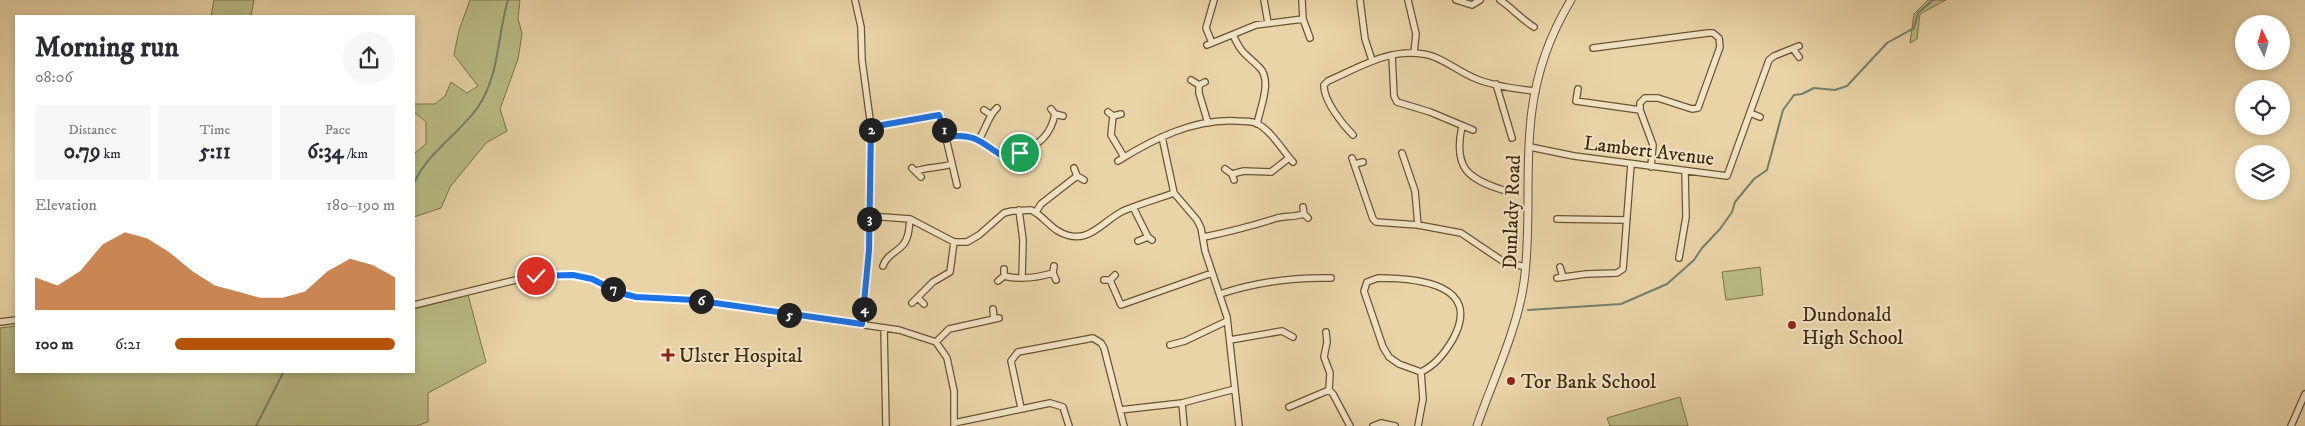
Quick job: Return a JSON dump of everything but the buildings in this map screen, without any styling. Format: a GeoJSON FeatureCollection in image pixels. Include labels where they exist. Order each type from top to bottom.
{"type":"FeatureCollection","features":[{"type":"Feature","properties":{"kind":"street"},"geometry":{"type":"LineString","coordinates":[[855,0],[861,27],[862,60],[871,127],[869,250],[862,324]]}},
{"type":"Feature","properties":{"kind":"street"},"geometry":{"type":"LineString","coordinates":[[1214,0],[1206,28],[1210,44],[1268,23],[1304,19]]}},
{"type":"Feature","properties":{"kind":"street"},"geometry":{"type":"LineString","coordinates":[[1264,0],[1268,23]]}},
{"type":"Feature","properties":{"kind":"street"},"geometry":{"type":"LineString","coordinates":[[1302,0],[1304,19],[1310,38]]}},
{"type":"Feature","properties":{"kind":"street"},"geometry":{"type":"LineString","coordinates":[[1360,0],[1365,39],[1372,60]]}},
{"type":"Feature","properties":{"kind":"street"},"geometry":{"type":"LineString","coordinates":[[1408,0],[1416,34],[1414,53]]}},
{"type":"Feature","properties":{"kind":"street"},"geometry":{"type":"LineString","coordinates":[[1456,0],[1469,2],[1472,5],[1480,0]]}},
{"type":"Feature","properties":{"kind":"street"},"geometry":{"type":"LineString","coordinates":[[1500,0],[1531,26],[1532,17]]}},
{"type":"Feature","properties":{"kind":"street","name":"Dunlady Road"},"geometry":{"type":"LineString","coordinates":[[1476,426],[1516,316],[1526,267],[1532,110],[1556,26],[1571,0]]}},
{"type":"Feature","properties":{"kind":"street"},"geometry":{"type":"LineString","coordinates":[[1593,48],[1600,43],[1708,33],[1713,33],[1719,38],[1720,47],[1698,108],[1692,109],[1658,98],[1647,98],[1641,102],[1640,110],[1653,145],[1651,167]]}},
{"type":"Feature","properties":{"kind":"street"},"geometry":{"type":"LineString","coordinates":[[1233,35],[1241,52],[1259,67],[1264,75],[1264,92],[1257,124]]}},
{"type":"Feature","properties":{"kind":"street","name":"Lambert Avenue"},"geometry":{"type":"LineString","coordinates":[[1530,147],[1574,156],[1727,176],[1770,58],[1797,48],[1799,57]]}},
{"type":"Feature","properties":{"kind":"street"},"geometry":{"type":"LineString","coordinates":[[1353,136],[1334,111],[1325,93],[1324,85],[1328,81],[1372,60],[1392,55],[1414,53],[1430,55],[1474,78],[1536,91]]}},
{"type":"Feature","properties":{"kind":"street"},"geometry":{"type":"LineString","coordinates":[[1392,55],[1396,101],[1430,112],[1473,130]]}},
{"type":"Feature","properties":{"kind":"street"},"geometry":{"type":"LineString","coordinates":[[1191,80],[1202,83],[1199,93],[1208,122]]}},
{"type":"Feature","properties":{"kind":"street"},"geometry":{"type":"LineString","coordinates":[[1496,84],[1512,138]]}},
{"type":"Feature","properties":{"kind":"street"},"geometry":{"type":"LineString","coordinates":[[1578,89],[1576,101],[1640,110]]}},
{"type":"Feature","properties":{"kind":"street"},"geometry":{"type":"LineString","coordinates":[[979,139],[986,129],[990,114],[997,108]]}},
{"type":"Feature","properties":{"kind":"street"},"geometry":{"type":"LineString","coordinates":[[984,110],[990,114]]}},
{"type":"Feature","properties":{"kind":"street"},"geometry":{"type":"LineString","coordinates":[[946,137],[965,134],[979,139],[1010,160],[1029,150],[1046,136],[1053,124],[1053,112],[1063,116]]}},
{"type":"Feature","properties":{"kind":"street"},"geometry":{"type":"LineString","coordinates":[[1750,113],[1760,117]]}},
{"type":"Feature","properties":{"kind":"street"},"geometry":{"type":"LineString","coordinates":[[1121,114],[1111,114],[1110,135],[1121,159],[1162,137],[1208,122],[1230,121],[1257,124],[1268,133],[1291,160],[1271,172],[1244,171],[1233,177],[1225,169]]}},
{"type":"Feature","properties":{"kind":"street"},"geometry":{"type":"LineString","coordinates":[[871,127],[939,115],[957,185]]}},
{"type":"Feature","properties":{"kind":"street"},"geometry":{"type":"LineString","coordinates":[[1462,126],[1458,151],[1460,160],[1473,178],[1506,191]]}},
{"type":"Feature","properties":{"kind":"street"},"geometry":{"type":"LineString","coordinates":[[1162,137],[1174,193],[1197,220],[1204,237],[1212,273],[1220,294],[1230,340],[1239,426]]}},
{"type":"Feature","properties":{"kind":"street"},"geometry":{"type":"LineString","coordinates":[[1413,156],[1403,156],[1415,191],[1418,225]]}},
{"type":"Feature","properties":{"kind":"street"},"geometry":{"type":"LineString","coordinates":[[1352,158],[1375,222],[1418,225],[1461,233],[1504,262],[1526,267]]}},
{"type":"Feature","properties":{"kind":"street"},"geometry":{"type":"LineString","coordinates":[[1355,164],[1363,162]]}},
{"type":"Feature","properties":{"kind":"street"},"geometry":{"type":"LineString","coordinates":[[921,177],[914,170],[926,167],[940,168],[952,164]]}},
{"type":"Feature","properties":{"kind":"street"},"geometry":{"type":"LineString","coordinates":[[1560,267],[1560,278],[1586,274],[1617,273],[1621,271],[1624,263],[1631,164]]}},
{"type":"Feature","properties":{"kind":"street"},"geometry":{"type":"LineString","coordinates":[[1074,168],[1077,176],[1084,180]]}},
{"type":"Feature","properties":{"kind":"street"},"geometry":{"type":"LineString","coordinates":[[1679,258],[1686,210],[1685,171]]}},
{"type":"Feature","properties":{"kind":"street"},"geometry":{"type":"LineString","coordinates":[[1036,212],[1041,204],[1077,176]]}},
{"type":"Feature","properties":{"kind":"street"},"geometry":{"type":"LineString","coordinates":[[869,216],[910,219],[954,242],[967,242],[979,235],[1004,214],[1019,210],[1031,210],[1058,231],[1073,236],[1084,236],[1096,231],[1120,213],[1174,193]]}},
{"type":"Feature","properties":{"kind":"street"},"geometry":{"type":"LineString","coordinates":[[1133,207],[1150,238],[1138,241]]}},
{"type":"Feature","properties":{"kind":"street"},"geometry":{"type":"LineString","coordinates":[[1019,210],[1023,240],[1022,278]]}},
{"type":"Feature","properties":{"kind":"street"},"geometry":{"type":"LineString","coordinates":[[1562,210],[1560,219],[1626,220]]}},
{"type":"Feature","properties":{"kind":"street"},"geometry":{"type":"LineString","coordinates":[[1204,237],[1251,227],[1279,217],[1293,217],[1305,213]]}},
{"type":"Feature","properties":{"kind":"street"},"geometry":{"type":"LineString","coordinates":[[883,260],[903,245],[908,234],[910,219]]}},
{"type":"Feature","properties":{"kind":"street"},"geometry":{"type":"LineString","coordinates":[[912,303],[933,282],[950,272],[954,242]]}},
{"type":"Feature","properties":{"kind":"street"},"geometry":{"type":"LineString","coordinates":[[1680,252],[1689,253]]}},
{"type":"Feature","properties":{"kind":"street"},"geometry":{"type":"LineString","coordinates":[[1004,269],[1004,276]]}},
{"type":"Feature","properties":{"kind":"street"},"geometry":{"type":"LineString","coordinates":[[998,281],[1004,276],[1039,278],[1053,269],[1056,280]]}},
{"type":"Feature","properties":{"kind":"street"},"geometry":{"type":"LineString","coordinates":[[1116,275],[1107,280],[1121,305],[1212,273]]}},
{"type":"Feature","properties":{"kind":"street"},"geometry":{"type":"LineString","coordinates":[[415,305],[520,279],[552,275],[573,275],[592,279],[620,293],[636,297],[694,300],[884,328],[920,335],[936,342],[947,358],[953,379],[954,424],[1050,403],[1060,404],[1066,410],[1069,426]]}},
{"type":"Feature","properties":{"kind":"street"},"geometry":{"type":"LineString","coordinates":[[1220,294],[1271,281],[1307,277],[1331,278]]}},
{"type":"Feature","properties":{"kind":"street"},"geometry":{"type":"LineString","coordinates":[[1388,278],[1418,280],[1446,290],[1457,300],[1462,314],[1459,328],[1440,359],[1421,372],[1399,364],[1389,357],[1383,347],[1364,291],[1364,286],[1369,280],[1388,278]]}},
{"type":"Feature","properties":{"kind":"street"},"geometry":{"type":"LineString","coordinates":[[918,298],[924,304]]}},
{"type":"Feature","properties":{"kind":"street"},"geometry":{"type":"LineString","coordinates":[[936,342],[949,329],[996,318],[993,309]]}},
{"type":"Feature","properties":{"kind":"street"},"geometry":{"type":"LineString","coordinates":[[0,322],[15,320]]}},
{"type":"Feature","properties":{"kind":"street"},"geometry":{"type":"LineString","coordinates":[[1170,345],[1185,341],[1227,321]]}},
{"type":"Feature","properties":{"kind":"street"},"geometry":{"type":"LineString","coordinates":[[884,328],[886,426]]}},
{"type":"Feature","properties":{"kind":"street"},"geometry":{"type":"LineString","coordinates":[[1230,340],[1282,331],[1293,337]]}},
{"type":"Feature","properties":{"kind":"street"},"geometry":{"type":"LineString","coordinates":[[1326,332],[1327,342],[1324,356],[1330,373],[1329,390],[1350,426]]}},
{"type":"Feature","properties":{"kind":"street"},"geometry":{"type":"LineString","coordinates":[[1021,408],[1011,361],[1013,356],[1018,352],[1090,337],[1099,340],[1104,348],[1124,426]]}},
{"type":"Feature","properties":{"kind":"street"},"geometry":{"type":"LineString","coordinates":[[1418,426],[1423,399],[1421,372]]}},
{"type":"Feature","properties":{"kind":"street"},"geometry":{"type":"LineString","coordinates":[[1120,410],[1182,403],[1235,389]]}},
{"type":"Feature","properties":{"kind":"street"},"geometry":{"type":"LineString","coordinates":[[1287,408],[1329,390]]}},
{"type":"Feature","properties":{"kind":"street"},"geometry":{"type":"LineString","coordinates":[[2291,426],[2305,394]]}},
{"type":"Feature","properties":{"kind":"street"},"geometry":{"type":"LineString","coordinates":[[1182,403],[1184,426]]}},
{"type":"Feature","properties":{"kind":"street"},"geometry":{"type":"LineString","coordinates":[[1373,426],[1386,423],[1395,426]]}},
{"type":"Feature","properties":{"kind":"green space"},"geometry":{"type":"Polygon","coordinates":[[[214,0],[254,0],[251,15],[211,15],[214,0]]]}},
{"type":"Feature","properties":{"kind":"green space"},"geometry":{"type":"Polygon","coordinates":[[[470,0],[520,0],[518,18],[522,34],[518,59],[500,109],[507,131],[486,143],[450,187],[441,208],[415,217],[415,153],[426,144],[426,122],[415,113],[415,104],[435,104],[445,96],[451,82],[467,93],[478,86],[454,55],[459,30],[470,0]]]}},
{"type":"Feature","properties":{"kind":"green space"},"geometry":{"type":"Polygon","coordinates":[[[1928,0],[1946,0],[1920,14],[1917,39],[1910,43],[1914,14],[1928,0]]]}},
{"type":"Feature","properties":{"kind":"green space"},"geometry":{"type":"Polygon","coordinates":[[[1760,267],[1763,295],[1726,300],[1722,272],[1760,267]]]}},
{"type":"Feature","properties":{"kind":"green space"},"geometry":{"type":"Polygon","coordinates":[[[468,295],[486,362],[428,393],[428,422],[416,426],[0,426],[0,328],[15,326],[15,373],[415,373],[415,309],[468,295]]]}},
{"type":"Feature","properties":{"kind":"green space"},"geometry":{"type":"Polygon","coordinates":[[[1680,397],[1688,426],[1610,426],[1607,418],[1680,397]]]}},
{"type":"Feature","properties":{"kind":"waterway"},"geometry":{"type":"LineString","coordinates":[[415,181],[435,152],[470,117],[485,94],[494,68],[508,0]]}},
{"type":"Feature","properties":{"kind":"waterway"},"geometry":{"type":"LineString","coordinates":[[1528,310],[1621,304],[1667,284],[1694,260],[1702,248],[1720,229],[1732,212],[1735,202],[1754,179],[1767,170],[1783,110],[1794,95],[1802,94],[1814,88],[1835,90],[1847,86],[1887,43],[1914,28],[1918,13],[1933,0]]}},
{"type":"Feature","properties":{"kind":"waterway"},"geometry":{"type":"LineString","coordinates":[[256,426],[283,373]]}},
{"type":"Feature","properties":{"kind":"place","name":"Dundonald High School"},"geometry":{"type":"Point","coordinates":[1792,325]}},
{"type":"Feature","properties":{"kind":"place","name":"Ulster Hospital"},"geometry":{"type":"Point","coordinates":[668,355]}},
{"type":"Feature","properties":{"kind":"place","name":"Tor Bank School"},"geometry":{"type":"Point","coordinates":[1511,381]}},
{"type":"Feature","properties":{"kind":"route"},"geometry":{"type":"LineString","coordinates":[[536,276],[573,275],[592,279],[620,293],[636,297],[694,300],[862,324],[868,276],[871,127],[934,114],[941,117],[946,137],[965,134],[979,139],[1010,160],[1020,153]]}}]}
